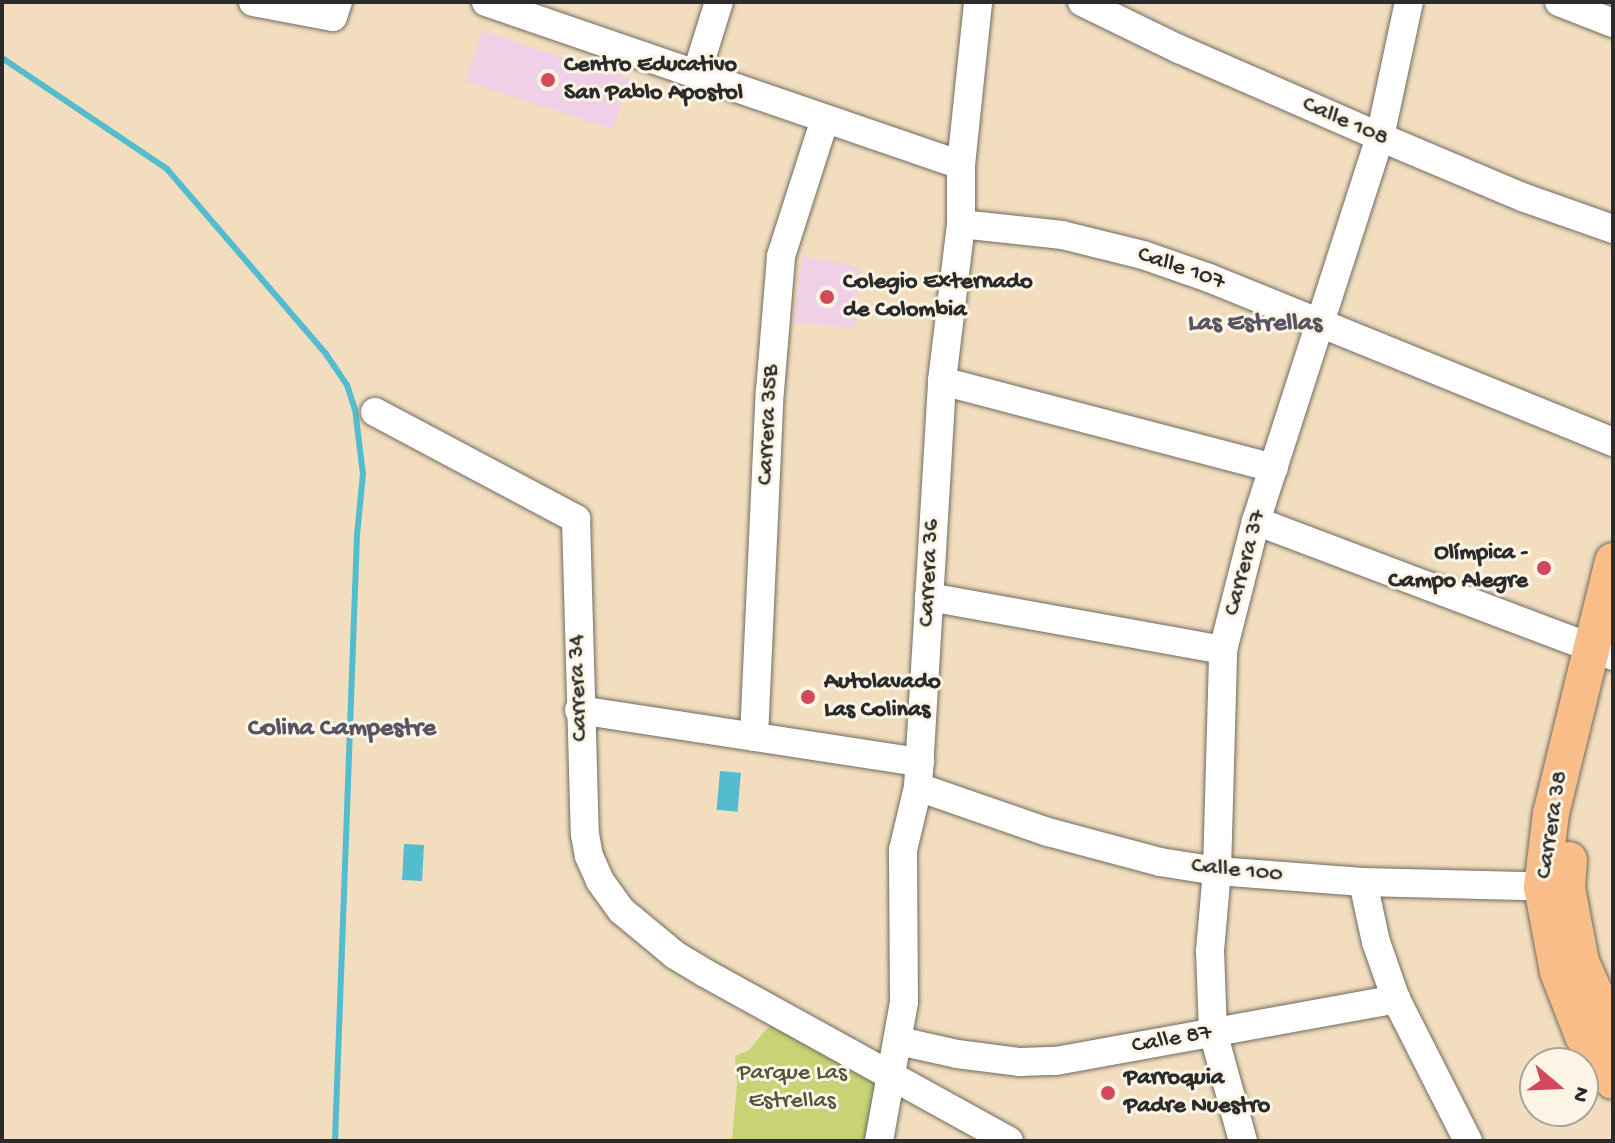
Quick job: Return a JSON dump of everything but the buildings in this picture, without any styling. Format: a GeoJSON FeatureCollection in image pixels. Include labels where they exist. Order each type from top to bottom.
{"type":"FeatureCollection","features":[{"type":"Feature","properties":{"kind":"main road","name":"Carrera 38"},"geometry":{"type":"LineString","coordinates":[[1613,561],[1605,653],[1551,813],[1558,972],[1583,1036],[1613,1081]]}},
{"type":"Feature","properties":{"kind":"main road","name":"Carrera 38"},"geometry":{"type":"LineString","coordinates":[[1555,887],[1581,962],[1613,1034]]}},
{"type":"Feature","properties":{"kind":"street"},"geometry":{"type":"LineString","coordinates":[[253,2],[336,9]]}},
{"type":"Feature","properties":{"kind":"street"},"geometry":{"type":"LineString","coordinates":[[486,2],[961,165]]}},
{"type":"Feature","properties":{"kind":"street"},"geometry":{"type":"LineString","coordinates":[[697,72],[719,2]]}},
{"type":"Feature","properties":{"kind":"street","name":"Carrera 36"},"geometry":{"type":"LineString","coordinates":[[879,1141],[899,1041],[906,942],[903,850],[919,774],[942,381],[961,224],[961,165],[978,2]]}},
{"type":"Feature","properties":{"kind":"street","name":"Calle 108"},"geometry":{"type":"LineString","coordinates":[[1082,2],[1179,49],[1380,137],[1522,197],[1613,229]]}},
{"type":"Feature","properties":{"kind":"street","name":"Carrera 37"},"geometry":{"type":"LineString","coordinates":[[1243,1141],[1213,1032],[1210,951],[1217,871],[1223,650],[1256,521],[1380,137],[1409,2]]}},
{"type":"Feature","properties":{"kind":"street"},"geometry":{"type":"LineString","coordinates":[[1559,2],[1613,23]]}},
{"type":"Feature","properties":{"kind":"street","name":"Carrera 35B"},"geometry":{"type":"LineString","coordinates":[[754,737],[770,391],[781,256],[825,119]]}},
{"type":"Feature","properties":{"kind":"street","name":"Calle 107"},"geometry":{"type":"LineString","coordinates":[[961,224],[1062,235],[1143,255],[1322,323],[1613,442]]}},
{"type":"Feature","properties":{"kind":"street"},"geometry":{"type":"LineString","coordinates":[[942,381],[1274,468]]}},
{"type":"Feature","properties":{"kind":"street","name":"Carrera 34"},"geometry":{"type":"LineString","coordinates":[[375,412],[576,519],[579,710],[589,856],[604,888],[622,911],[675,955],[893,1076]]}},
{"type":"Feature","properties":{"kind":"street"},"geometry":{"type":"LineString","coordinates":[[1256,521],[1605,653]]}},
{"type":"Feature","properties":{"kind":"street"},"geometry":{"type":"LineString","coordinates":[[929,597],[1223,650]]}},
{"type":"Feature","properties":{"kind":"street","name":"Calle 100"},"geometry":{"type":"LineString","coordinates":[[579,710],[754,737],[919,774],[1048,832],[1160,862],[1217,871],[1363,882],[1555,887]]}},
{"type":"Feature","properties":{"kind":"street"},"geometry":{"type":"LineString","coordinates":[[1363,882],[1376,942],[1396,999],[1468,1141]]}},
{"type":"Feature","properties":{"kind":"street","name":"Calle 87"},"geometry":{"type":"LineString","coordinates":[[899,1041],[957,1054],[1020,1062],[1056,1061],[1396,999]]}},
{"type":"Feature","properties":{"kind":"street"},"geometry":{"type":"LineString","coordinates":[[893,1076],[1009,1141]]}},
{"type":"Feature","properties":{"kind":"shaded area","name":"Centro Educativo San Pablo Apostol"},"geometry":{"type":"Polygon","coordinates":[[[482,31],[629,79],[613,129],[466,81],[482,31]]]}},
{"type":"Feature","properties":{"kind":"shaded area","name":"Colegio Externado de Colombia"},"geometry":{"type":"Polygon","coordinates":[[[803,256],[859,267],[855,328],[793,322],[803,256]]]}},
{"type":"Feature","properties":{"kind":"green space","name":"Parque Las Estrellas"},"geometry":{"type":"Polygon","coordinates":[[[775,1019],[882,1079],[869,1141],[732,1141],[737,1084],[735,1056],[749,1050],[775,1019]]]}},
{"type":"Feature","properties":{"kind":"water"},"geometry":{"type":"Polygon","coordinates":[[[720,771],[741,773],[738,812],[717,810],[720,771]]]}},
{"type":"Feature","properties":{"kind":"water"},"geometry":{"type":"Polygon","coordinates":[[[404,844],[424,845],[422,881],[402,880],[404,844]]]}},
{"type":"Feature","properties":{"kind":"waterway"},"geometry":{"type":"LineString","coordinates":[[2,58],[167,169],[326,354],[347,385],[355,409],[363,474],[357,535],[335,1141]]}},
{"type":"Feature","properties":{"kind":"place","name":"Centro Educativo San Pablo Apostol"},"geometry":{"type":"Point","coordinates":[548,80]}},
{"type":"Feature","properties":{"kind":"place","name":"Colegio Externado de Colombia"},"geometry":{"type":"Point","coordinates":[827,297]}},
{"type":"Feature","properties":{"kind":"place","name":"Olímpica - Campo Alegre"},"geometry":{"type":"Point","coordinates":[1544,568]}},
{"type":"Feature","properties":{"kind":"place","name":"Autolavado Las Colinas"},"geometry":{"type":"Point","coordinates":[808,697]}},
{"type":"Feature","properties":{"kind":"place","name":"Parroquia Padre Nuestro"},"geometry":{"type":"Point","coordinates":[1108,1093]}},
{"type":"Feature","properties":{"kind":"district","name":"Las Estrellas"},"geometry":{"type":"Point","coordinates":[1255,325]}},
{"type":"Feature","properties":{"kind":"district","name":"Colina Campestre"},"geometry":{"type":"Point","coordinates":[342,730]}}]}
